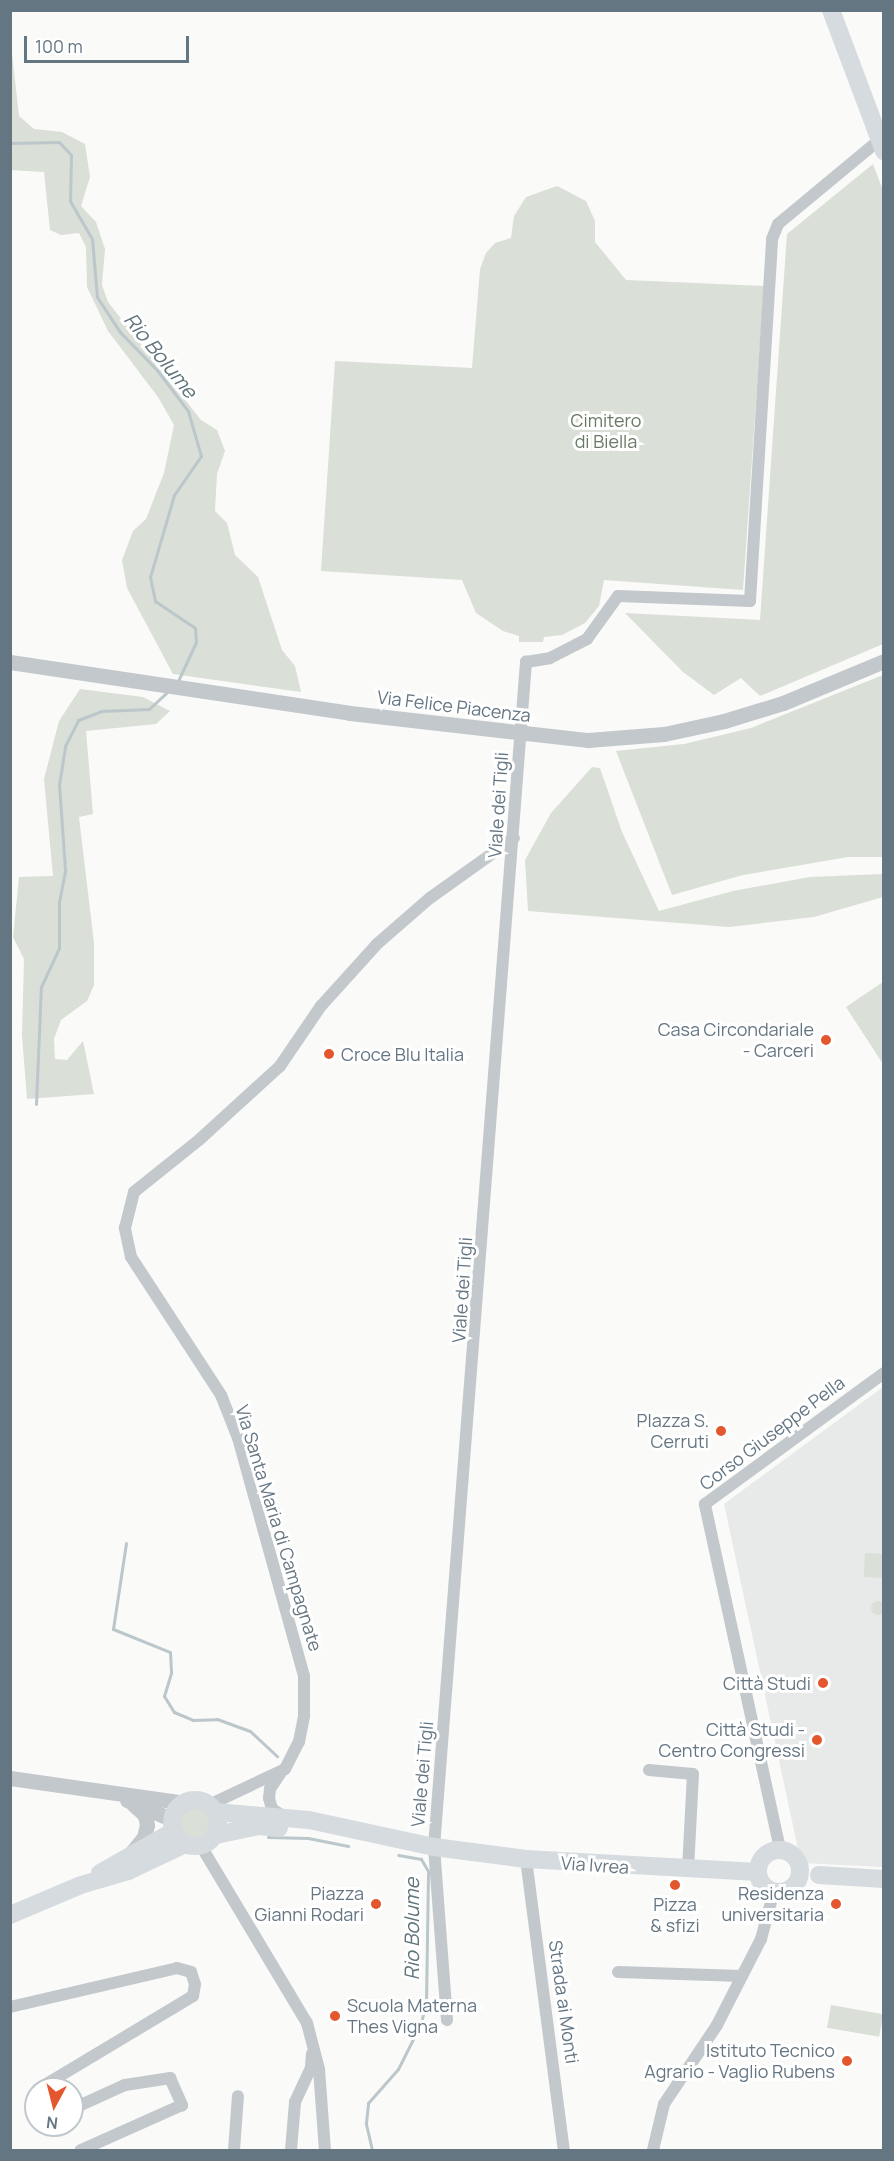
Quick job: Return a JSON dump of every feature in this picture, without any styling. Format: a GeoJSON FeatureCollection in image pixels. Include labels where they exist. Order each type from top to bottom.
{"type":"FeatureCollection","features":[{"type":"Feature","properties":{"kind":"main road"},"geometry":{"type":"LineString","coordinates":[[831,10],[882,142]]}},
{"type":"Feature","properties":{"kind":"main road","name":"Via Ivrea"},"geometry":{"type":"LineString","coordinates":[[184,1803],[197,1800],[212,1808],[284,1817],[434,1847],[526,1859],[688,1870],[758,1872]]}},
{"type":"Feature","properties":{"kind":"main road"},"geometry":{"type":"LineString","coordinates":[[184,1803],[190,1835]]}},
{"type":"Feature","properties":{"kind":"main road"},"geometry":{"type":"LineString","coordinates":[[190,1835],[212,1808]]}},
{"type":"Feature","properties":{"kind":"main road","name":"Via Ivrea"},"geometry":{"type":"LineString","coordinates":[[81,1885],[132,1853],[190,1835],[260,1826],[352,1832]]}},
{"type":"Feature","properties":{"kind":"main road","name":"Via Ivrea"},"geometry":{"type":"LineString","coordinates":[[10,1915],[81,1885],[128,1871],[190,1835]]}},
{"type":"Feature","properties":{"kind":"main road"},"geometry":{"type":"LineString","coordinates":[[811,1875],[797,1860],[780,1850],[766,1853],[758,1872],[763,1884],[774,1891],[788,1890],[811,1875],[884,1879]]}},
{"type":"Feature","properties":{"kind":"street","name":"Viale dei Tigli"},"geometry":{"type":"LineString","coordinates":[[434,1847],[526,662],[550,658],[587,639],[618,596],[750,601],[772,238],[778,224],[882,142]]}},
{"type":"Feature","properties":{"kind":"street","name":"Via Felice Piacenza"},"geometry":{"type":"LineString","coordinates":[[10,662],[183,690],[520,735],[588,740],[664,734],[783,703],[884,661]]}},
{"type":"Feature","properties":{"kind":"street","name":"Via Santa Maria di Campagnate"},"geometry":{"type":"LineString","coordinates":[[284,1817],[272,1809],[268,1798],[270,1789],[299,1742],[304,1716],[304,1676],[238,1438],[221,1395],[131,1257],[125,1227],[134,1192],[280,1066],[321,1006],[377,944],[430,898],[514,838]]}},
{"type":"Feature","properties":{"kind":"street","name":"Corso Giuseppe Pella"},"geometry":{"type":"LineString","coordinates":[[780,1850],[705,1504],[884,1373]]}},
{"type":"Feature","properties":{"kind":"street"},"geometry":{"type":"LineString","coordinates":[[649,1770],[693,1774],[688,1870]]}},
{"type":"Feature","properties":{"kind":"street"},"geometry":{"type":"LineString","coordinates":[[212,1808],[282,1771]]}},
{"type":"Feature","properties":{"kind":"street"},"geometry":{"type":"LineString","coordinates":[[10,1778],[93,1788],[184,1803]]}},
{"type":"Feature","properties":{"kind":"street"},"geometry":{"type":"LineString","coordinates":[[93,1788],[129,1801],[190,1835],[270,1956],[312,2036],[324,2151]]}},
{"type":"Feature","properties":{"kind":"street","name":"Via Ivrea"},"geometry":{"type":"LineString","coordinates":[[129,1801],[145,1815],[147,1825],[144,1837],[132,1853]]}},
{"type":"Feature","properties":{"kind":"street"},"geometry":{"type":"LineString","coordinates":[[434,1847],[447,2020]]}},
{"type":"Feature","properties":{"kind":"street","name":"Strada ai Monti"},"geometry":{"type":"LineString","coordinates":[[526,1859],[564,2151]]}},
{"type":"Feature","properties":{"kind":"street"},"geometry":{"type":"LineString","coordinates":[[652,2151],[664,2104],[717,2025],[761,1939],[774,1891]]}},
{"type":"Feature","properties":{"kind":"street"},"geometry":{"type":"LineString","coordinates":[[10,2007],[177,1968],[191,1972],[195,1984],[193,1996],[58,2077]]}},
{"type":"Feature","properties":{"kind":"street"},"geometry":{"type":"LineString","coordinates":[[618,1972],[742,1976]]}},
{"type":"Feature","properties":{"kind":"street"},"geometry":{"type":"LineString","coordinates":[[291,2151],[294,2102],[311,2067],[312,2036]]}},
{"type":"Feature","properties":{"kind":"street"},"geometry":{"type":"LineString","coordinates":[[81,2151],[182,2105],[170,2078],[126,2085],[84,2104]]}},
{"type":"Feature","properties":{"kind":"street"},"geometry":{"type":"LineString","coordinates":[[234,2151],[238,2096]]}},
{"type":"Feature","properties":{"kind":"shaded area","name":"Città Studi"},"geometry":{"type":"Polygon","coordinates":[[[883,1387],[883,1867],[801,1863],[724,1504],[883,1387]]]}},
{"type":"Feature","properties":{"kind":"green space"},"geometry":{"type":"Polygon","coordinates":[[[11,44],[19,116],[34,129],[62,132],[85,144],[90,177],[81,206],[96,222],[105,249],[102,285],[108,302],[201,420],[217,430],[225,451],[217,474],[215,511],[227,523],[235,555],[258,577],[282,650],[295,666],[301,692],[173,674],[127,588],[122,560],[133,531],[146,519],[164,473],[174,425],[158,397],[108,331],[87,287],[86,247],[79,233],[61,235],[50,230],[44,172],[11,170],[11,44]]]}},
{"type":"Feature","properties":{"kind":"green space"},"geometry":{"type":"Polygon","coordinates":[[[873,164],[884,193],[883,644],[760,696],[741,678],[714,695],[683,672],[625,613],[760,620],[787,234],[873,164]]]}},
{"type":"Feature","properties":{"kind":"green space","name":"Cimitero di Biella"},"geometry":{"type":"Polygon","coordinates":[[[557,186],[586,201],[595,221],[595,242],[626,280],[764,286],[743,590],[604,580],[599,606],[585,623],[562,635],[544,637],[543,642],[519,642],[519,636],[503,631],[476,613],[462,580],[321,571],[335,361],[472,368],[480,269],[486,253],[495,243],[511,238],[514,216],[526,197],[557,186]]]}},
{"type":"Feature","properties":{"kind":"green space"},"geometry":{"type":"Polygon","coordinates":[[[883,675],[883,857],[848,857],[743,875],[672,895],[616,751],[684,744],[751,728],[883,675]]]}},
{"type":"Feature","properties":{"kind":"green space"},"geometry":{"type":"Polygon","coordinates":[[[80,689],[143,697],[170,711],[156,724],[86,731],[93,814],[79,817],[94,943],[94,985],[87,1001],[61,1020],[54,1039],[55,1059],[67,1060],[83,1041],[94,1094],[27,1099],[22,1035],[24,959],[13,937],[19,877],[53,876],[44,779],[59,721],[80,689]]]}},
{"type":"Feature","properties":{"kind":"green space"},"geometry":{"type":"Polygon","coordinates":[[[592,767],[600,768],[622,832],[659,911],[733,891],[810,877],[883,874],[883,897],[814,917],[729,927],[528,911],[525,860],[551,813],[592,767]]]}},
{"type":"Feature","properties":{"kind":"green space"},"geometry":{"type":"Polygon","coordinates":[[[883,982],[883,1064],[846,1007],[883,982]]]}},
{"type":"Feature","properties":{"kind":"green space"},"geometry":{"type":"Polygon","coordinates":[[[865,1553],[883,1554],[882,1578],[864,1577],[865,1553]]]}},
{"type":"Feature","properties":{"kind":"green space"},"geometry":{"type":"Polygon","coordinates":[[[875,1601],[881,1601],[885,1608],[881,1615],[875,1615],[871,1611],[871,1605],[875,1601]]]}},
{"type":"Feature","properties":{"kind":"green space"},"geometry":{"type":"Polygon","coordinates":[[[196,1807],[208,1812],[213,1824],[208,1836],[196,1841],[184,1836],[179,1824],[184,1812],[196,1807]]]}},
{"type":"Feature","properties":{"kind":"green space"},"geometry":{"type":"Polygon","coordinates":[[[831,2005],[883,2014],[879,2037],[827,2028],[831,2005]]]}},
{"type":"Feature","properties":{"kind":"waterway","name":"Rio Bolume"},"geometry":{"type":"LineString","coordinates":[[10,143],[59,142],[71,155],[70,201],[92,239],[97,297],[120,332],[157,370],[188,411],[201,456],[174,495],[150,577],[155,601],[195,628],[196,642],[178,681]]}},
{"type":"Feature","properties":{"kind":"waterway","name":"Rio Bolume"},"geometry":{"type":"LineString","coordinates":[[36,1104],[41,987],[59,948],[59,902],[65,870],[59,785],[65,746],[78,720],[101,711],[149,709],[167,692]]}},
{"type":"Feature","properties":{"kind":"waterway","name":"Rio Bolume"},"geometry":{"type":"LineString","coordinates":[[126,1543],[113,1629],[170,1652],[171,1673],[164,1696],[174,1712],[193,1720],[217,1719],[250,1731],[277,1756]]}},
{"type":"Feature","properties":{"kind":"waterway","name":"Rio Bolume"},"geometry":{"type":"LineString","coordinates":[[268,1837],[308,1838],[348,1846]]}},
{"type":"Feature","properties":{"kind":"waterway","name":"Rio Bolume"},"geometry":{"type":"LineString","coordinates":[[372,2150],[366,2123],[368,2103],[398,2069],[421,2023],[426,2002],[428,1871],[421,1859],[398,1855]]}},
{"type":"Feature","properties":{"kind":"place","name":"Casa Circondariale - Carceri"},"geometry":{"type":"Point","coordinates":[826,1040]}},
{"type":"Feature","properties":{"kind":"place","name":"Croce Blu Italia"},"geometry":{"type":"Point","coordinates":[329,1054]}},
{"type":"Feature","properties":{"kind":"place","name":"PIazza S. Cerruti"},"geometry":{"type":"Point","coordinates":[721,1431]}},
{"type":"Feature","properties":{"kind":"place","name":"Città Studi"},"geometry":{"type":"Point","coordinates":[823,1683]}},
{"type":"Feature","properties":{"kind":"place","name":"Città Studi - Centro Congressi"},"geometry":{"type":"Point","coordinates":[817,1740]}},
{"type":"Feature","properties":{"kind":"place","name":"Pizza & sfizi"},"geometry":{"type":"Point","coordinates":[675,1885]}},
{"type":"Feature","properties":{"kind":"place","name":"Piazza Gianni Rodari"},"geometry":{"type":"Point","coordinates":[376,1904]}},
{"type":"Feature","properties":{"kind":"place","name":"Residenza universitaria"},"geometry":{"type":"Point","coordinates":[836,1904]}},
{"type":"Feature","properties":{"kind":"place","name":"Scuola Materna Thes Vigna"},"geometry":{"type":"Point","coordinates":[335,2016]}},
{"type":"Feature","properties":{"kind":"place","name":"Istituto Tecnico Agrario - Vaglio Rubens"},"geometry":{"type":"Point","coordinates":[847,2061]}}]}
